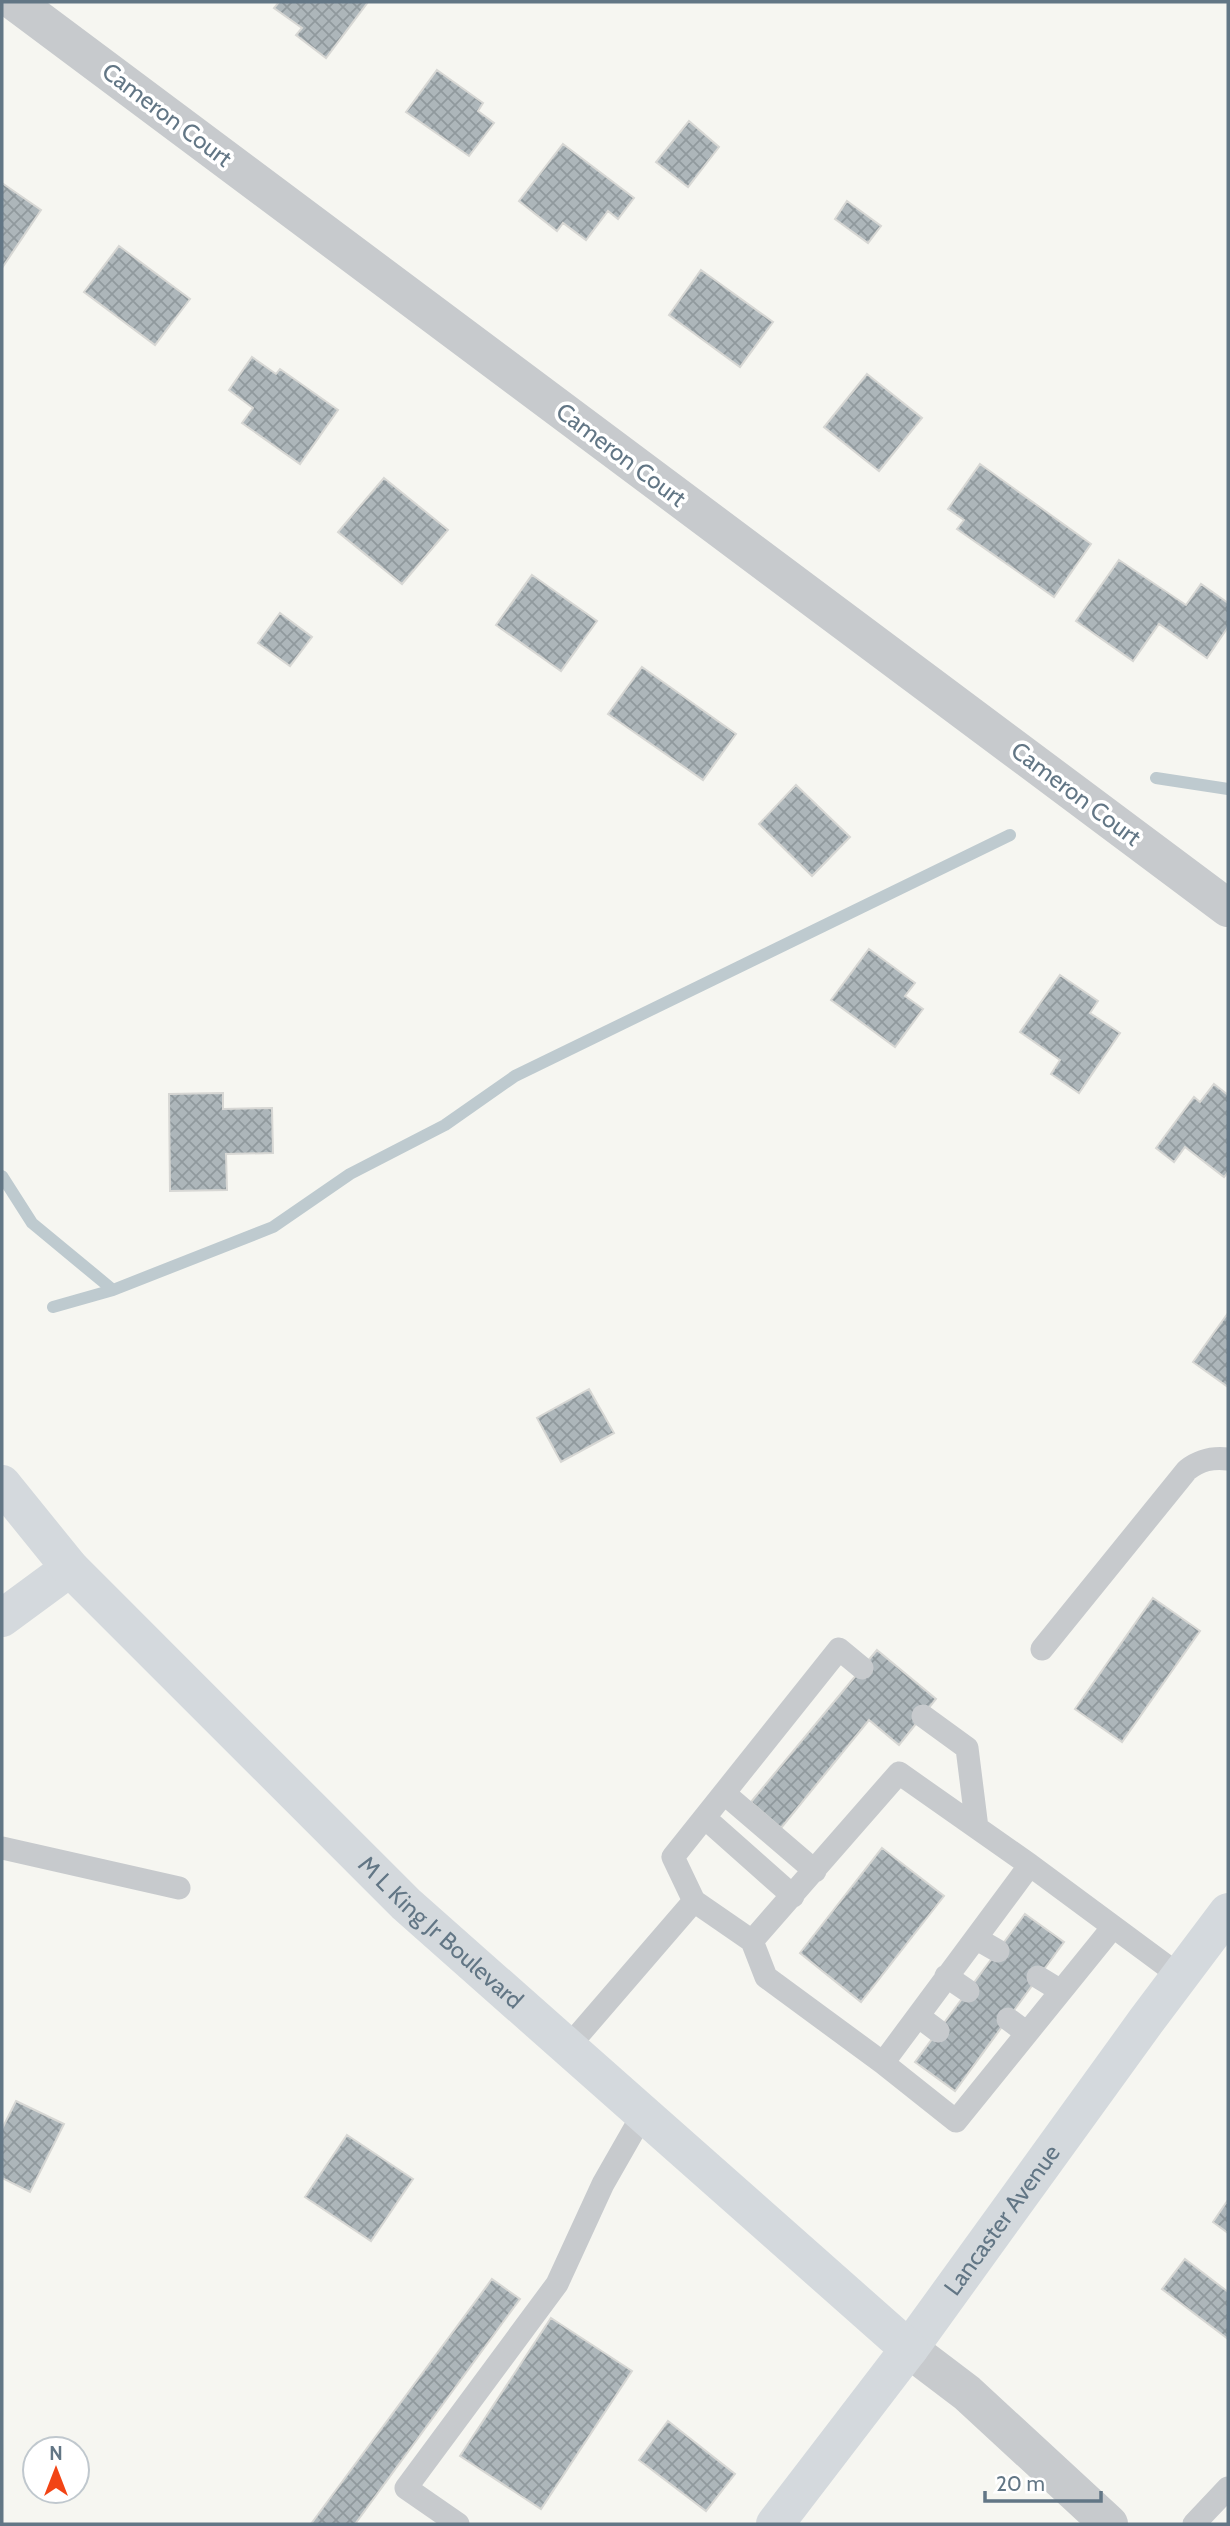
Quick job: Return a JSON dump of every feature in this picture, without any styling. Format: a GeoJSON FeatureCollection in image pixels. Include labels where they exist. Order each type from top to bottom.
{"type":"FeatureCollection","features":[{"type":"Feature","properties":{"kind":"main road","name":"M L King Jr Boulevard"},"geometry":{"type":"LineString","coordinates":[[2,1485],[70,1568],[406,1904],[909,2349]]}},
{"type":"Feature","properties":{"kind":"main road"},"geometry":{"type":"LineString","coordinates":[[2,1618],[70,1568]]}},
{"type":"Feature","properties":{"kind":"main road","name":"Lancaster Avenue"},"geometry":{"type":"LineString","coordinates":[[775,2524],[909,2349],[1228,1912]]}},
{"type":"Feature","properties":{"kind":"street","name":"Cameron Court"},"geometry":{"type":"LineString","coordinates":[[15,2],[1228,908]]}},
{"type":"Feature","properties":{"kind":"street"},"geometry":{"type":"LineString","coordinates":[[909,2349],[967,2393],[1109,2524]]}},
{"type":"Feature","properties":{"kind":"lane"},"geometry":{"type":"LineString","coordinates":[[1042,1649],[1187,1470],[1198,1462],[1216,1458],[1228,1459]]}},
{"type":"Feature","properties":{"kind":"lane"},"geometry":{"type":"LineString","coordinates":[[862,1668],[839,1649],[673,1857],[694,1901],[752,1941],[766,1977],[883,2063],[956,2121],[985,2066],[1027,2033],[1113,1927]]}},
{"type":"Feature","properties":{"kind":"lane"},"geometry":{"type":"LineString","coordinates":[[923,1716],[967,1748],[977,1828]]}},
{"type":"Feature","properties":{"kind":"lane"},"geometry":{"type":"LineString","coordinates":[[752,1941],[899,1773],[1030,1865],[1180,1976]]}},
{"type":"Feature","properties":{"kind":"lane"},"geometry":{"type":"LineString","coordinates":[[725,1794],[815,1871]]}},
{"type":"Feature","properties":{"kind":"lane"},"geometry":{"type":"LineString","coordinates":[[705,1818],[793,1896]]}},
{"type":"Feature","properties":{"kind":"lane"},"geometry":{"type":"LineString","coordinates":[[2,1848],[179,1888]]}},
{"type":"Feature","properties":{"kind":"lane"},"geometry":{"type":"LineString","coordinates":[[883,2063],[1030,1865]]}},
{"type":"Feature","properties":{"kind":"lane"},"geometry":{"type":"LineString","coordinates":[[568,2048],[694,1901]]}},
{"type":"Feature","properties":{"kind":"lane"},"geometry":{"type":"LineString","coordinates":[[977,1939],[998,1951]]}},
{"type":"Feature","properties":{"kind":"lane"},"geometry":{"type":"LineString","coordinates":[[946,1976],[968,1992]]}},
{"type":"Feature","properties":{"kind":"lane"},"geometry":{"type":"LineString","coordinates":[[1038,1978],[1061,1992]]}},
{"type":"Feature","properties":{"kind":"lane"},"geometry":{"type":"LineString","coordinates":[[918,2016],[938,2031]]}},
{"type":"Feature","properties":{"kind":"lane"},"geometry":{"type":"LineString","coordinates":[[1007,2019],[1027,2033]]}},
{"type":"Feature","properties":{"kind":"lane"},"geometry":{"type":"LineString","coordinates":[[458,2524],[406,2488],[557,2284],[603,2183],[643,2114]]}},
{"type":"Feature","properties":{"kind":"lane"},"geometry":{"type":"LineString","coordinates":[[1194,2524],[1228,2488]]}},
{"type":"Feature","properties":{"kind":"building"},"geometry":{"type":"Polygon","coordinates":[[[279,2],[368,2],[326,58],[296,35],[302,28],[274,8],[279,2]]]}},
{"type":"Feature","properties":{"kind":"building"},"geometry":{"type":"Polygon","coordinates":[[[437,70],[483,103],[478,111],[494,123],[469,156],[406,112],[437,70]]]}},
{"type":"Feature","properties":{"kind":"building"},"geometry":{"type":"Polygon","coordinates":[[[689,121],[719,147],[688,187],[656,162],[689,121]]]}},
{"type":"Feature","properties":{"kind":"building"},"geometry":{"type":"Polygon","coordinates":[[[563,144],[634,198],[618,219],[608,211],[586,240],[563,223],[557,231],[519,201],[563,144]]]}},
{"type":"Feature","properties":{"kind":"building"},"geometry":{"type":"Polygon","coordinates":[[[2,183],[41,210],[2,268],[2,183]]]}},
{"type":"Feature","properties":{"kind":"building"},"geometry":{"type":"Polygon","coordinates":[[[847,201],[881,226],[868,243],[835,219],[847,201]]]}},
{"type":"Feature","properties":{"kind":"building"},"geometry":{"type":"Polygon","coordinates":[[[119,246],[190,299],[155,345],[84,292],[119,246]]]}},
{"type":"Feature","properties":{"kind":"building"},"geometry":{"type":"Polygon","coordinates":[[[701,270],[773,322],[740,367],[669,315],[701,270]]]}},
{"type":"Feature","properties":{"kind":"building"},"geometry":{"type":"Polygon","coordinates":[[[252,357],[276,374],[280,369],[338,410],[300,464],[242,423],[253,408],[229,390],[252,357]]]}},
{"type":"Feature","properties":{"kind":"building"},"geometry":{"type":"Polygon","coordinates":[[[867,374],[922,418],[879,471],[824,427],[867,374]]]}},
{"type":"Feature","properties":{"kind":"building"},"geometry":{"type":"Polygon","coordinates":[[[980,464],[1091,544],[1054,597],[957,529],[964,520],[948,509],[980,464]]]}},
{"type":"Feature","properties":{"kind":"building"},"geometry":{"type":"Polygon","coordinates":[[[384,478],[448,530],[402,584],[338,532],[384,478]]]}},
{"type":"Feature","properties":{"kind":"building"},"geometry":{"type":"Polygon","coordinates":[[[1119,560],[1186,605],[1201,584],[1228,603],[1228,627],[1207,658],[1159,624],[1133,661],[1076,621],[1119,560]]]}},
{"type":"Feature","properties":{"kind":"building"},"geometry":{"type":"Polygon","coordinates":[[[532,575],[597,621],[561,671],[496,625],[532,575]]]}},
{"type":"Feature","properties":{"kind":"building"},"geometry":{"type":"Polygon","coordinates":[[[280,613],[312,637],[290,666],[258,643],[280,613]]]}},
{"type":"Feature","properties":{"kind":"building"},"geometry":{"type":"Polygon","coordinates":[[[642,667],[736,734],[703,780],[608,714],[642,667]]]}},
{"type":"Feature","properties":{"kind":"building"},"geometry":{"type":"Polygon","coordinates":[[[796,785],[850,837],[812,876],[759,824],[796,785]]]}},
{"type":"Feature","properties":{"kind":"building"},"geometry":{"type":"Polygon","coordinates":[[[869,949],[915,983],[905,996],[923,1009],[895,1047],[831,1000],[869,949]]]}},
{"type":"Feature","properties":{"kind":"building"},"geometry":{"type":"Polygon","coordinates":[[[1060,975],[1098,1001],[1090,1013],[1120,1033],[1079,1093],[1051,1074],[1060,1060],[1020,1032],[1060,975]]]}},
{"type":"Feature","properties":{"kind":"building"},"geometry":{"type":"Polygon","coordinates":[[[1214,1084],[1228,1095],[1228,1172],[1224,1177],[1185,1147],[1174,1162],[1156,1148],[1194,1097],[1200,1102],[1214,1084]]]}},
{"type":"Feature","properties":{"kind":"building"},"geometry":{"type":"Polygon","coordinates":[[[223,1093],[223,1109],[272,1108],[273,1153],[226,1154],[227,1190],[170,1191],[169,1094],[223,1093]]]}},
{"type":"Feature","properties":{"kind":"building"},"geometry":{"type":"Polygon","coordinates":[[[1228,1313],[1228,1387],[1193,1362],[1228,1313]]]}},
{"type":"Feature","properties":{"kind":"building"},"geometry":{"type":"Polygon","coordinates":[[[589,1389],[614,1433],[561,1462],[537,1418],[589,1389]]]}},
{"type":"Feature","properties":{"kind":"building"},"geometry":{"type":"Polygon","coordinates":[[[1153,1598],[1200,1631],[1122,1742],[1075,1709],[1153,1598]]]}},
{"type":"Feature","properties":{"kind":"building"},"geometry":{"type":"Polygon","coordinates":[[[877,1650],[936,1699],[899,1745],[869,1720],[781,1828],[751,1802],[877,1650]]]}},
{"type":"Feature","properties":{"kind":"building"},"geometry":{"type":"Polygon","coordinates":[[[882,1848],[944,1896],[861,2002],[800,1953],[882,1848]]]}},
{"type":"Feature","properties":{"kind":"building"},"geometry":{"type":"Polygon","coordinates":[[[1025,1914],[1064,1942],[955,2091],[915,2062],[1025,1914]]]}},
{"type":"Feature","properties":{"kind":"building"},"geometry":{"type":"Polygon","coordinates":[[[16,2101],[64,2124],[30,2192],[2,2178],[2,2129],[16,2101]]]}},
{"type":"Feature","properties":{"kind":"building"},"geometry":{"type":"Polygon","coordinates":[[[347,2135],[413,2179],[371,2241],[305,2197],[347,2135]]]}},
{"type":"Feature","properties":{"kind":"building"},"geometry":{"type":"Polygon","coordinates":[[[1228,2200],[1228,2233],[1213,2222],[1228,2200]]]}},
{"type":"Feature","properties":{"kind":"building"},"geometry":{"type":"Polygon","coordinates":[[[1185,2259],[1228,2292],[1228,2339],[1162,2289],[1185,2259]]]}},
{"type":"Feature","properties":{"kind":"building"},"geometry":{"type":"Polygon","coordinates":[[[492,2279],[520,2299],[355,2524],[311,2524],[492,2279]]]}},
{"type":"Feature","properties":{"kind":"building"},"geometry":{"type":"Polygon","coordinates":[[[551,2318],[632,2371],[541,2509],[460,2456],[551,2318]]]}},
{"type":"Feature","properties":{"kind":"building"},"geometry":{"type":"Polygon","coordinates":[[[668,2421],[735,2474],[706,2511],[639,2460],[668,2421]]]}},
{"type":"Feature","properties":{"kind":"waterway"},"geometry":{"type":"LineString","coordinates":[[1156,778],[1228,789]]}},
{"type":"Feature","properties":{"kind":"waterway"},"geometry":{"type":"LineString","coordinates":[[53,1307],[113,1290],[273,1227],[350,1174],[445,1125],[515,1076],[1010,835]]}},
{"type":"Feature","properties":{"kind":"waterway"},"geometry":{"type":"LineString","coordinates":[[2,1176],[32,1223],[113,1290]]}}]}
